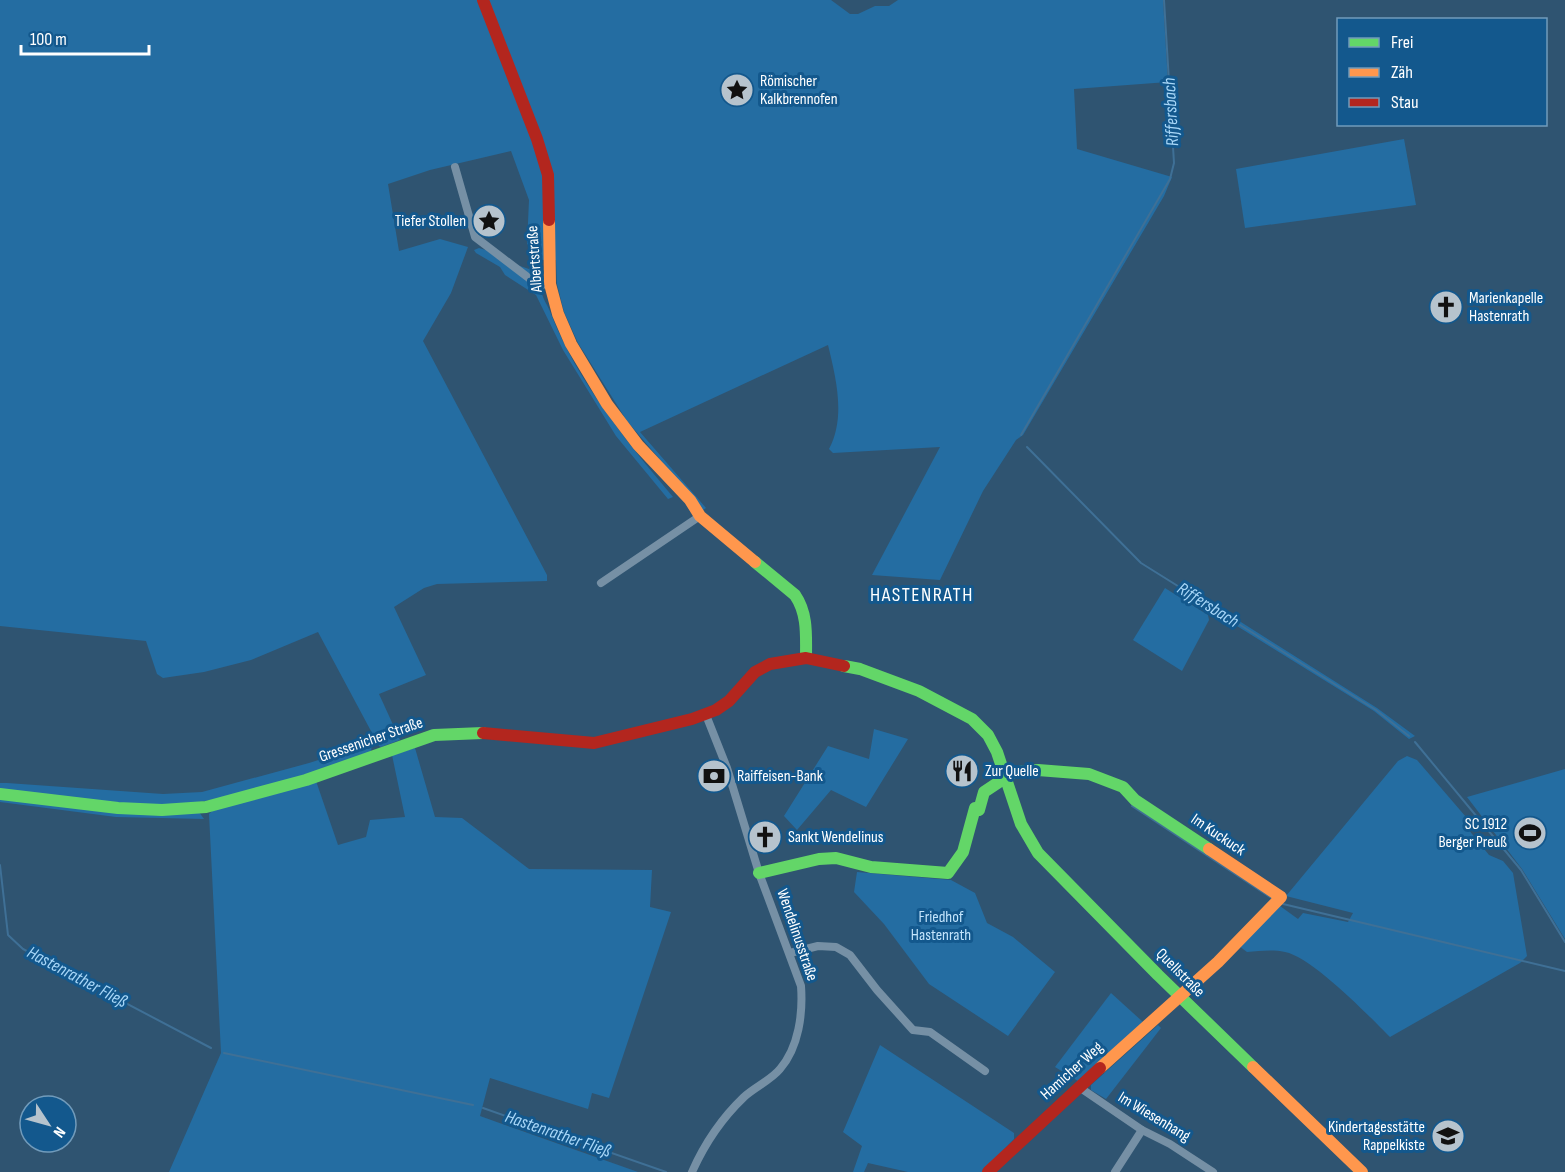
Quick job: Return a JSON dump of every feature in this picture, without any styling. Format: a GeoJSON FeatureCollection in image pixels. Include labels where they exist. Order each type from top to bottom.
{"type":"FeatureCollection","features":[{"type":"Feature","properties":{"kind":"main road","name":"Albertstraße"},"geometry":{"type":"LineString","coordinates":[[483,0],[537,139],[548,175],[550,284],[558,314],[571,344],[607,404],[638,445],[690,500],[700,516],[795,595],[802,604],[806,623],[806,658]]}},
{"type":"Feature","properties":{"kind":"main road","name":"Gressenicher Straße"},"geometry":{"type":"LineString","coordinates":[[0,794],[118,808],[162,810],[206,807],[306,780],[434,735],[479,733],[594,743],[706,715],[722,706],[755,672],[770,664],[806,658]]}},
{"type":"Feature","properties":{"kind":"main road","name":"Quellstraße"},"geometry":{"type":"LineString","coordinates":[[806,658],[860,669],[888,678],[972,719],[988,735],[997,752],[1021,824],[1038,853],[1180,996],[1362,1172]]}},
{"type":"Feature","properties":{"kind":"main road","name":"Im Kuckuck"},"geometry":{"type":"LineString","coordinates":[[1005,777],[1023,770],[1067,771],[1089,774],[1123,787],[1135,800],[1281,897],[1218,962],[1180,996]]}},
{"type":"Feature","properties":{"kind":"main road"},"geometry":{"type":"LineString","coordinates":[[759,873],[819,859],[836,858],[871,867],[948,873],[957,866],[961,858],[975,808],[979,810],[984,792],[1005,777]]}},
{"type":"Feature","properties":{"kind":"main road","name":"Hamicher Weg"},"geometry":{"type":"LineString","coordinates":[[988,1172],[1180,996]]}},
{"type":"Feature","properties":{"kind":"street"},"geometry":{"type":"LineString","coordinates":[[455,167],[475,237],[538,285],[550,284]]}},
{"type":"Feature","properties":{"kind":"street"},"geometry":{"type":"LineString","coordinates":[[601,583],[700,516]]}},
{"type":"Feature","properties":{"kind":"street","name":"Wendelinusstraße"},"geometry":{"type":"LineString","coordinates":[[692,1172],[705,1146],[733,1108],[777,1073],[788,1058],[799,1025],[802,1005],[801,986],[759,873],[727,768],[706,715]]}},
{"type":"Feature","properties":{"kind":"street"},"geometry":{"type":"LineString","coordinates":[[790,953],[818,946],[836,947],[850,955],[877,990],[913,1030],[930,1032],[985,1071]]}},
{"type":"Feature","properties":{"kind":"street","name":"Im Wiesenhang"},"geometry":{"type":"LineString","coordinates":[[1079,1087],[1142,1130],[1170,1144],[1213,1172]]}},
{"type":"Feature","properties":{"kind":"street"},"geometry":{"type":"LineString","coordinates":[[1115,1172],[1142,1130]]}},
{"type":"Feature","properties":{"kind":"green space"},"geometry":{"type":"Polygon","coordinates":[[[0,0],[831,0],[850,14],[858,14],[875,6],[889,6],[898,0],[1163,0],[1168,82],[1074,89],[1077,149],[1172,177],[1164,196],[1023,435],[1016,440],[983,491],[940,580],[872,575],[940,447],[833,453],[829,449],[837,424],[838,397],[828,345],[640,432],[706,508],[703,510],[627,421],[578,343],[564,312],[557,284],[556,260],[541,260],[538,281],[511,263],[529,269],[535,260],[535,250],[527,244],[529,200],[511,151],[430,170],[388,184],[399,251],[440,239],[468,247],[451,293],[423,341],[547,575],[547,581],[437,584],[424,588],[394,607],[426,675],[379,694],[400,740],[381,747],[318,632],[251,660],[204,672],[163,678],[157,674],[146,641],[0,626],[0,0]]]}},
{"type":"Feature","properties":{"kind":"green space"},"geometry":{"type":"Polygon","coordinates":[[[1404,139],[1416,205],[1245,228],[1236,169],[1404,139]]]}},
{"type":"Feature","properties":{"kind":"green space"},"geometry":{"type":"Polygon","coordinates":[[[479,248],[486,250],[541,289],[562,339],[589,387],[621,433],[673,497],[668,499],[616,436],[563,350],[536,295],[505,275],[500,267],[476,253],[474,250],[479,248]]]}},
{"type":"Feature","properties":{"kind":"green space"},"geometry":{"type":"Polygon","coordinates":[[[1165,588],[1208,615],[1209,620],[1182,671],[1133,640],[1165,588]]]}},
{"type":"Feature","properties":{"kind":"green space"},"geometry":{"type":"Polygon","coordinates":[[[1195,593],[1377,708],[1415,736],[1409,739],[1374,711],[1192,598],[1195,593]]]}},
{"type":"Feature","properties":{"kind":"green space"},"geometry":{"type":"Polygon","coordinates":[[[874,729],[908,739],[866,807],[831,790],[797,830],[784,816],[828,746],[869,759],[874,729]]]}},
{"type":"Feature","properties":{"kind":"green space"},"geometry":{"type":"Polygon","coordinates":[[[372,743],[371,752],[268,787],[205,801],[180,804],[129,803],[0,790],[0,783],[7,783],[163,794],[202,792],[372,743]]]}},
{"type":"Feature","properties":{"kind":"green space"},"geometry":{"type":"Polygon","coordinates":[[[415,748],[435,817],[462,818],[529,869],[652,870],[650,907],[671,912],[609,1098],[592,1093],[588,1109],[490,1078],[480,1116],[638,1172],[169,1172],[221,1053],[209,814],[213,810],[316,781],[338,845],[366,837],[370,820],[405,817],[392,755],[415,748]]]}},
{"type":"Feature","properties":{"kind":"green space"},"geometry":{"type":"Polygon","coordinates":[[[1407,756],[1417,760],[1466,817],[1468,829],[1489,855],[1503,861],[1513,873],[1527,956],[1520,963],[1390,1037],[1310,964],[1285,952],[1266,950],[1247,952],[1239,946],[1280,906],[1298,919],[1303,913],[1348,922],[1353,913],[1286,896],[1398,761],[1407,756]]]}},
{"type":"Feature","properties":{"kind":"green space","name":"SC 1912 Berger Preuß"},"geometry":{"type":"Polygon","coordinates":[[[1565,769],[1565,939],[1522,869],[1467,797],[1565,769]]]}},
{"type":"Feature","properties":{"kind":"green space"},"geometry":{"type":"Polygon","coordinates":[[[0,799],[199,812],[204,819],[116,817],[0,802],[0,799]]]}},
{"type":"Feature","properties":{"kind":"green space","name":"Friedhof Hastenrath"},"geometry":{"type":"Polygon","coordinates":[[[857,872],[951,880],[975,893],[987,923],[1013,937],[1055,972],[1008,1036],[929,984],[884,924],[854,892],[857,872]]]}},
{"type":"Feature","properties":{"kind":"green space"},"geometry":{"type":"Polygon","coordinates":[[[1111,993],[1143,1022],[1078,1081],[1055,1067],[1111,993]]]}},
{"type":"Feature","properties":{"kind":"green space"},"geometry":{"type":"Polygon","coordinates":[[[1158,1025],[1161,1028],[1106,1099],[1091,1090],[1091,1085],[1158,1025]]]}},
{"type":"Feature","properties":{"kind":"green space"},"geometry":{"type":"Polygon","coordinates":[[[880,1045],[1014,1133],[1014,1139],[982,1172],[908,1172],[868,1163],[864,1172],[853,1172],[862,1146],[843,1132],[880,1045]]]}},
{"type":"Feature","properties":{"kind":"waterway","name":"Riffersbach"},"geometry":{"type":"LineString","coordinates":[[1021,435],[1170,179],[1174,163],[1164,0]]}},
{"type":"Feature","properties":{"kind":"waterway","name":"Riffersbach"},"geometry":{"type":"LineString","coordinates":[[1027,447],[1141,563],[1376,710],[1409,736]]}},
{"type":"Feature","properties":{"kind":"waterway","name":"Riffersbach"},"geometry":{"type":"LineString","coordinates":[[1415,742],[1521,870],[1565,942]]}},
{"type":"Feature","properties":{"kind":"waterway"},"geometry":{"type":"LineString","coordinates":[[1132,806],[1273,899]]}},
{"type":"Feature","properties":{"kind":"waterway","name":"Hastenrather Fließ"},"geometry":{"type":"LineString","coordinates":[[0,865],[8,935],[23,949],[211,1048]]}},
{"type":"Feature","properties":{"kind":"waterway"},"geometry":{"type":"LineString","coordinates":[[1283,904],[1565,971]]}},
{"type":"Feature","properties":{"kind":"waterway","name":"Hastenrather Fließ"},"geometry":{"type":"LineString","coordinates":[[224,1053],[473,1105]]}},
{"type":"Feature","properties":{"kind":"waterway","name":"Hastenrather Fließ"},"geometry":{"type":"LineString","coordinates":[[483,1108],[666,1172]]}},
{"type":"Feature","properties":{"kind":"traffic: fast"},"geometry":{"type":"LineString","coordinates":[[755,562],[795,595],[799,602],[805,625],[806,658]]}},
{"type":"Feature","properties":{"kind":"traffic: fast"},"geometry":{"type":"LineString","coordinates":[[844,666],[860,669],[919,691],[972,719],[988,735],[997,752],[1021,824],[1038,853],[1158,975],[1253,1067]]}},
{"type":"Feature","properties":{"kind":"traffic: fast"},"geometry":{"type":"LineString","coordinates":[[0,794],[118,808],[162,810],[206,807],[306,780],[434,735],[483,733]]}},
{"type":"Feature","properties":{"kind":"traffic: fast"},"geometry":{"type":"LineString","coordinates":[[759,873],[819,859],[836,858],[871,867],[948,873],[963,852],[975,808],[979,810],[984,792],[1014,772],[1038,770],[1089,774],[1123,787],[1135,800],[1209,849]]}},
{"type":"Feature","properties":{"kind":"traffic: slow"},"geometry":{"type":"LineString","coordinates":[[549,220],[550,284],[558,314],[571,344],[607,404],[638,445],[690,500],[700,516],[755,562]]}},
{"type":"Feature","properties":{"kind":"traffic: slow"},"geometry":{"type":"LineString","coordinates":[[1100,1068],[1218,962],[1281,897],[1209,849]]}},
{"type":"Feature","properties":{"kind":"traffic: slow"},"geometry":{"type":"LineString","coordinates":[[1253,1067],[1362,1172]]}},
{"type":"Feature","properties":{"kind":"traffic: jam"},"geometry":{"type":"LineString","coordinates":[[483,0],[537,139],[548,175],[549,220]]}},
{"type":"Feature","properties":{"kind":"traffic: jam"},"geometry":{"type":"LineString","coordinates":[[483,733],[594,743],[692,719],[716,710],[729,701],[755,672],[770,664],[806,658],[844,666]]}},
{"type":"Feature","properties":{"kind":"traffic: jam"},"geometry":{"type":"LineString","coordinates":[[988,1172],[1100,1068]]}},
{"type":"Feature","properties":{"kind":"place","name":"Römischer Kalkbrennofen"},"geometry":{"type":"Point","coordinates":[737,90]}},
{"type":"Feature","properties":{"kind":"place","name":"Tiefer Stollen"},"geometry":{"type":"Point","coordinates":[489,221]}},
{"type":"Feature","properties":{"kind":"place","name":"Marienkapelle Hastenrath"},"geometry":{"type":"Point","coordinates":[1446,307]}},
{"type":"Feature","properties":{"kind":"place","name":"Zur Quelle"},"geometry":{"type":"Point","coordinates":[962,771]}},
{"type":"Feature","properties":{"kind":"place","name":"Raiffeisen-Bank"},"geometry":{"type":"Point","coordinates":[714,776]}},
{"type":"Feature","properties":{"kind":"place","name":"SC 1912 Berger Preuß"},"geometry":{"type":"Point","coordinates":[1530,833]}},
{"type":"Feature","properties":{"kind":"place","name":"Sankt Wendelinus"},"geometry":{"type":"Point","coordinates":[765,837]}},
{"type":"Feature","properties":{"kind":"place","name":"Kindertagesstätte Rappelkiste"},"geometry":{"type":"Point","coordinates":[1448,1136]}},
{"type":"Feature","properties":{"kind":"district","name":"HASTENRATH"},"geometry":{"type":"Point","coordinates":[922,595]}}]}
